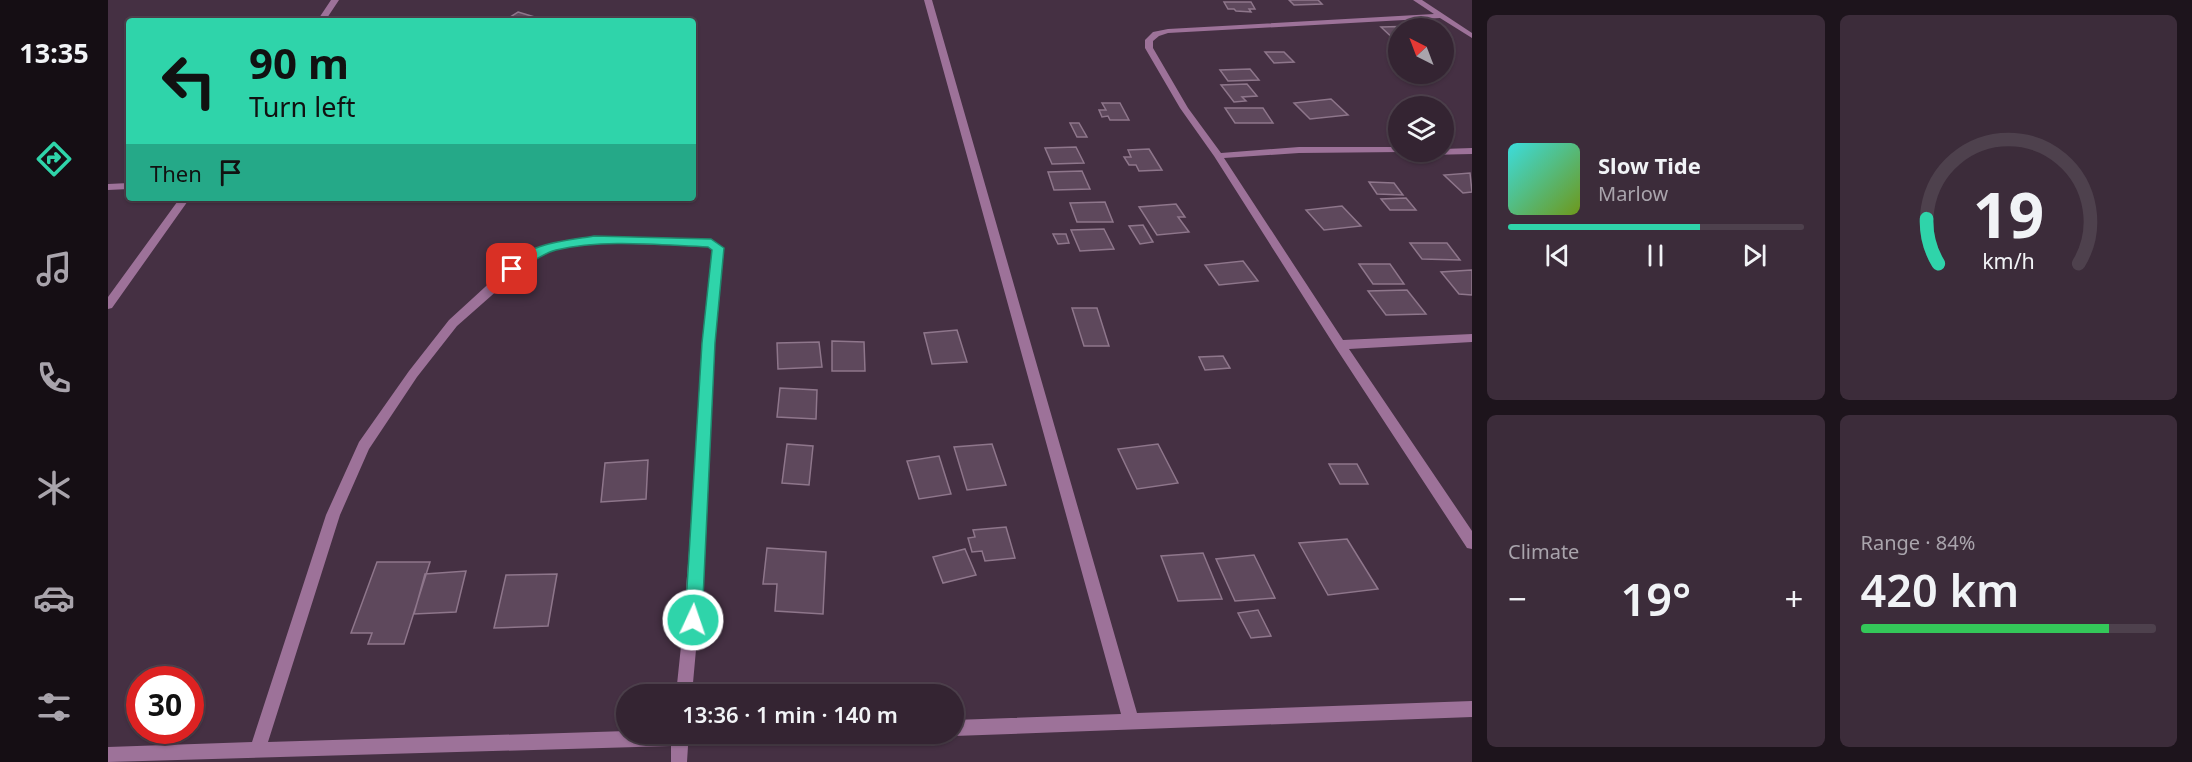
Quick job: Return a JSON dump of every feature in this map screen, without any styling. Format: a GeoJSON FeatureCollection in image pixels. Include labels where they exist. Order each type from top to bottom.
{"type":"FeatureCollection","features":[{"type":"Feature","properties":{"kind":"street"},"geometry":{"type":"LineString","coordinates":[[323,18],[335,0]]}},
{"type":"Feature","properties":{"kind":"street"},"geometry":{"type":"LineString","coordinates":[[928,0],[1131,722]]}},
{"type":"Feature","properties":{"kind":"street"},"geometry":{"type":"LineString","coordinates":[[1417,0],[1472,36]]}},
{"type":"Feature","properties":{"kind":"street"},"geometry":{"type":"LineString","coordinates":[[1440,16],[1235,26],[1156,34],[1149,40],[1149,48],[1184,108],[1218,156],[1472,543]]}},
{"type":"Feature","properties":{"kind":"street"},"geometry":{"type":"LineString","coordinates":[[1218,156],[1299,150],[1388,150]]}},
{"type":"Feature","properties":{"kind":"street"},"geometry":{"type":"LineString","coordinates":[[1454,151],[1472,151]]}},
{"type":"Feature","properties":{"kind":"street"},"geometry":{"type":"LineString","coordinates":[[108,187],[126,186]]}},
{"type":"Feature","properties":{"kind":"street"},"geometry":{"type":"LineString","coordinates":[[108,305],[183,201]]}},
{"type":"Feature","properties":{"kind":"street"},"geometry":{"type":"LineString","coordinates":[[257,752],[333,515],[364,446],[413,374],[453,322],[504,276],[530,255],[553,247],[594,240],[711,243],[718,248],[709,343],[693,620],[685,684]]}},
{"type":"Feature","properties":{"kind":"street"},"geometry":{"type":"LineString","coordinates":[[1340,345],[1472,338]]}},
{"type":"Feature","properties":{"kind":"street"},"geometry":{"type":"LineString","coordinates":[[964,728],[1472,709]]}},
{"type":"Feature","properties":{"kind":"street"},"geometry":{"type":"LineString","coordinates":[[108,755],[257,752],[616,738]]}},
{"type":"Feature","properties":{"kind":"street"},"geometry":{"type":"LineString","coordinates":[[679,762],[680,744]]}},
{"type":"Feature","properties":{"kind":"building"},"geometry":{"type":"Polygon","coordinates":[[[1289,0],[1318,0],[1322,4],[1294,5],[1289,0]]]}},
{"type":"Feature","properties":{"kind":"building"},"geometry":{"type":"Polygon","coordinates":[[[1224,2],[1251,2],[1255,9],[1249,9],[1251,12],[1236,11],[1228,9],[1224,2]]]}},
{"type":"Feature","properties":{"kind":"building"},"geometry":{"type":"Polygon","coordinates":[[[518,12],[538,18],[509,18],[518,12]]]}},
{"type":"Feature","properties":{"kind":"building"},"geometry":{"type":"Polygon","coordinates":[[[1381,27],[1388,27],[1388,34],[1381,27]]]}},
{"type":"Feature","properties":{"kind":"building"},"geometry":{"type":"Polygon","coordinates":[[[1265,52],[1284,52],[1294,62],[1274,63],[1265,52]]]}},
{"type":"Feature","properties":{"kind":"building"},"geometry":{"type":"Polygon","coordinates":[[[1250,69],[1259,80],[1228,81],[1220,70],[1250,69]]]}},
{"type":"Feature","properties":{"kind":"building"},"geometry":{"type":"Polygon","coordinates":[[[1247,84],[1257,96],[1242,97],[1246,101],[1234,102],[1221,85],[1247,84]]]}},
{"type":"Feature","properties":{"kind":"building"},"geometry":{"type":"Polygon","coordinates":[[[1331,99],[1348,115],[1310,119],[1294,103],[1331,99]]]}},
{"type":"Feature","properties":{"kind":"building"},"geometry":{"type":"Polygon","coordinates":[[[1102,103],[1120,103],[1129,120],[1110,120],[1108,116],[1102,117],[1099,110],[1106,110],[1102,103]]]}},
{"type":"Feature","properties":{"kind":"building"},"geometry":{"type":"Polygon","coordinates":[[[1225,108],[1263,108],[1273,123],[1235,123],[1225,108]]]}},
{"type":"Feature","properties":{"kind":"building"},"geometry":{"type":"Polygon","coordinates":[[[1070,123],[1079,123],[1087,137],[1077,137],[1070,123]]]}},
{"type":"Feature","properties":{"kind":"building"},"geometry":{"type":"Polygon","coordinates":[[[1076,147],[1084,163],[1052,164],[1045,148],[1076,147]]]}},
{"type":"Feature","properties":{"kind":"building"},"geometry":{"type":"Polygon","coordinates":[[[1149,149],[1162,170],[1139,171],[1136,165],[1129,165],[1124,157],[1131,157],[1128,150],[1149,149]]]}},
{"type":"Feature","properties":{"kind":"building"},"geometry":{"type":"Polygon","coordinates":[[[1082,171],[1090,189],[1054,190],[1048,172],[1082,171]]]}},
{"type":"Feature","properties":{"kind":"building"},"geometry":{"type":"Polygon","coordinates":[[[1470,173],[1472,192],[1463,193],[1444,175],[1470,173]]]}},
{"type":"Feature","properties":{"kind":"building"},"geometry":{"type":"Polygon","coordinates":[[[1369,182],[1394,183],[1403,195],[1377,194],[1369,182]]]}},
{"type":"Feature","properties":{"kind":"building"},"geometry":{"type":"Polygon","coordinates":[[[1406,198],[1416,210],[1390,210],[1381,199],[1406,198]]]}},
{"type":"Feature","properties":{"kind":"building"},"geometry":{"type":"Polygon","coordinates":[[[1105,202],[1113,222],[1077,222],[1070,203],[1105,202]]]}},
{"type":"Feature","properties":{"kind":"building"},"geometry":{"type":"Polygon","coordinates":[[[1176,204],[1185,217],[1178,217],[1189,232],[1157,235],[1139,207],[1176,204]]]}},
{"type":"Feature","properties":{"kind":"building"},"geometry":{"type":"Polygon","coordinates":[[[1342,206],[1361,226],[1324,230],[1306,210],[1342,206]]]}},
{"type":"Feature","properties":{"kind":"building"},"geometry":{"type":"Polygon","coordinates":[[[1143,225],[1153,242],[1140,244],[1129,226],[1143,225]]]}},
{"type":"Feature","properties":{"kind":"building"},"geometry":{"type":"Polygon","coordinates":[[[1104,229],[1114,249],[1080,251],[1071,230],[1104,229]]]}},
{"type":"Feature","properties":{"kind":"building"},"geometry":{"type":"Polygon","coordinates":[[[1053,234],[1066,234],[1069,243],[1058,244],[1053,234]]]}},
{"type":"Feature","properties":{"kind":"building"},"geometry":{"type":"Polygon","coordinates":[[[1410,243],[1447,243],[1460,260],[1422,259],[1410,243]]]}},
{"type":"Feature","properties":{"kind":"building"},"geometry":{"type":"Polygon","coordinates":[[[1243,261],[1258,281],[1219,285],[1205,265],[1243,261]]]}},
{"type":"Feature","properties":{"kind":"building"},"geometry":{"type":"Polygon","coordinates":[[[1359,264],[1390,264],[1404,284],[1373,284],[1359,264]]]}},
{"type":"Feature","properties":{"kind":"building"},"geometry":{"type":"Polygon","coordinates":[[[1472,270],[1472,295],[1459,294],[1441,272],[1472,270]]]}},
{"type":"Feature","properties":{"kind":"building"},"geometry":{"type":"Polygon","coordinates":[[[1407,290],[1426,314],[1386,315],[1368,291],[1407,290]]]}},
{"type":"Feature","properties":{"kind":"building"},"geometry":{"type":"Polygon","coordinates":[[[1072,308],[1097,308],[1109,346],[1084,346],[1072,308]]]}},
{"type":"Feature","properties":{"kind":"building"},"geometry":{"type":"Polygon","coordinates":[[[957,330],[967,362],[932,364],[924,333],[957,330]]]}},
{"type":"Feature","properties":{"kind":"building"},"geometry":{"type":"Polygon","coordinates":[[[832,341],[864,342],[865,371],[832,371],[832,341]]]}},
{"type":"Feature","properties":{"kind":"building"},"geometry":{"type":"Polygon","coordinates":[[[819,342],[822,367],[778,369],[777,343],[819,342]]]}},
{"type":"Feature","properties":{"kind":"building"},"geometry":{"type":"Polygon","coordinates":[[[1223,356],[1230,368],[1205,370],[1199,357],[1223,356]]]}},
{"type":"Feature","properties":{"kind":"building"},"geometry":{"type":"Polygon","coordinates":[[[780,388],[817,390],[816,419],[777,417],[780,388]]]}},
{"type":"Feature","properties":{"kind":"building"},"geometry":{"type":"Polygon","coordinates":[[[787,444],[813,446],[809,485],[782,483],[787,444]]]}},
{"type":"Feature","properties":{"kind":"building"},"geometry":{"type":"Polygon","coordinates":[[[992,444],[1006,485],[967,490],[954,447],[992,444]]]}},
{"type":"Feature","properties":{"kind":"building"},"geometry":{"type":"Polygon","coordinates":[[[1158,444],[1178,483],[1137,489],[1118,449],[1158,444]]]}},
{"type":"Feature","properties":{"kind":"building"},"geometry":{"type":"Polygon","coordinates":[[[939,456],[951,494],[919,499],[907,461],[939,456]]]}},
{"type":"Feature","properties":{"kind":"building"},"geometry":{"type":"Polygon","coordinates":[[[648,460],[646,499],[601,502],[605,463],[648,460]]]}},
{"type":"Feature","properties":{"kind":"building"},"geometry":{"type":"Polygon","coordinates":[[[1329,464],[1357,464],[1368,484],[1340,484],[1329,464]]]}},
{"type":"Feature","properties":{"kind":"building"},"geometry":{"type":"Polygon","coordinates":[[[1006,527],[1015,558],[985,561],[982,551],[972,552],[968,538],[975,537],[973,530],[1006,527]]]}},
{"type":"Feature","properties":{"kind":"building"},"geometry":{"type":"Polygon","coordinates":[[[1347,539],[1378,589],[1328,595],[1299,543],[1347,539]]]}},
{"type":"Feature","properties":{"kind":"building"},"geometry":{"type":"Polygon","coordinates":[[[767,548],[826,552],[823,614],[775,611],[777,584],[763,584],[767,548]]]}},
{"type":"Feature","properties":{"kind":"building"},"geometry":{"type":"Polygon","coordinates":[[[965,549],[976,575],[943,583],[933,557],[965,549]]]}},
{"type":"Feature","properties":{"kind":"building"},"geometry":{"type":"Polygon","coordinates":[[[1203,553],[1222,599],[1178,601],[1161,556],[1203,553]]]}},
{"type":"Feature","properties":{"kind":"building"},"geometry":{"type":"Polygon","coordinates":[[[1254,555],[1275,598],[1235,601],[1216,559],[1254,555]]]}},
{"type":"Feature","properties":{"kind":"building"},"geometry":{"type":"Polygon","coordinates":[[[377,562],[430,562],[404,644],[368,644],[372,633],[351,633],[377,562]]]}},
{"type":"Feature","properties":{"kind":"building"},"geometry":{"type":"Polygon","coordinates":[[[466,571],[456,612],[414,614],[425,574],[466,571]]]}},
{"type":"Feature","properties":{"kind":"building"},"geometry":{"type":"Polygon","coordinates":[[[557,574],[548,626],[494,628],[506,575],[557,574]]]}},
{"type":"Feature","properties":{"kind":"building"},"geometry":{"type":"Polygon","coordinates":[[[1258,610],[1271,636],[1251,638],[1238,613],[1258,610]]]}},
{"type":"Feature","properties":{"kind":"route"},"geometry":{"type":"LineString","coordinates":[[512,269],[530,255],[553,247],[594,240],[711,243],[718,248],[709,343],[693,620]]}}]}
